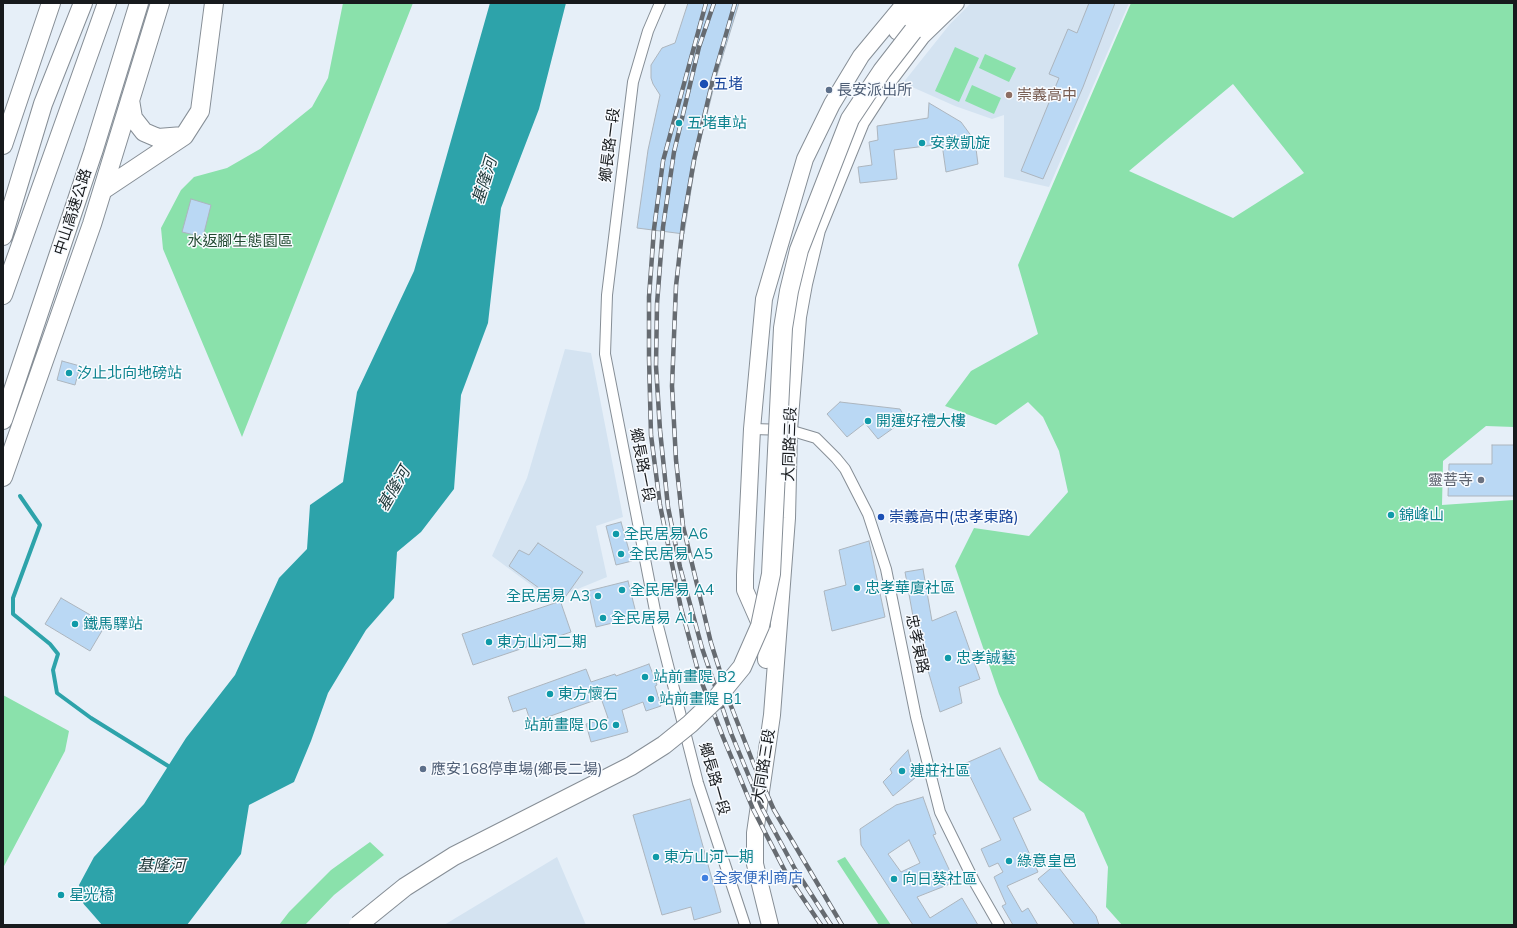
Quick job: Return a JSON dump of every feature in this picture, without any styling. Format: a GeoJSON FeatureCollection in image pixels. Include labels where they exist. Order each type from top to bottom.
{"type":"FeatureCollection","features":[{"type":"Feature","properties":{"kind":"highway"},"geometry":{"type":"LineString","coordinates":[[3,145],[51,3]]}},
{"type":"Feature","properties":{"kind":"highway"},"geometry":{"type":"LineString","coordinates":[[3,236],[43,104],[83,3]]}},
{"type":"Feature","properties":{"kind":"highway"},"geometry":{"type":"LineString","coordinates":[[3,296],[107,3]]}},
{"type":"Feature","properties":{"kind":"highway","name":"中山高速公路"},"geometry":{"type":"LineString","coordinates":[[3,420],[91,159],[139,3]]}},
{"type":"Feature","properties":{"kind":"highway"},"geometry":{"type":"LineString","coordinates":[[3,477],[103,190],[160,3]]}},
{"type":"Feature","properties":{"kind":"highway"},"geometry":{"type":"LineString","coordinates":[[103,190],[184,136],[200,111],[214,3]]}},
{"type":"Feature","properties":{"kind":"highway"},"geometry":{"type":"LineString","coordinates":[[358,925],[405,888],[454,856],[624,769],[664,745],[690,724],[710,705],[742,667],[760,626],[771,574],[783,328],[789,292],[799,250],[850,119],[882,71],[922,3]]}},
{"type":"Feature","properties":{"kind":"highway"},"geometry":{"type":"LineString","coordinates":[[344,925],[405,878],[463,840],[598,774],[644,747],[685,717],[718,684],[734,664],[757,604],[762,573],[774,329],[780,290],[803,212],[832,132],[862,81],[906,31],[939,3]]}},
{"type":"Feature","properties":{"kind":"highway"},"geometry":{"type":"LineString","coordinates":[[130,100],[133,118],[144,132],[158,138],[184,136]]}},
{"type":"Feature","properties":{"kind":"main road","name":"大同路三段"},"geometry":{"type":"LineString","coordinates":[[760,925],[745,868],[745,837],[763,715],[767,640],[745,590],[752,429],[764,299],[805,159],[832,104],[861,56],[905,3]]}},
{"type":"Feature","properties":{"kind":"main road","name":"大同路三段"},"geometry":{"type":"LineString","coordinates":[[770,925],[755,864],[755,833],[772,715],[788,518],[789,430],[798,317],[817,230],[861,122],[885,85],[922,36],[956,3]]}},
{"type":"Feature","properties":{"kind":"street","name":"鄉長路一段"},"geometry":{"type":"LineString","coordinates":[[660,3],[648,31],[633,82],[607,295],[605,354],[658,626],[698,783],[745,925]]}},
{"type":"Feature","properties":{"kind":"street","name":"忠孝東路"},"geometry":{"type":"LineString","coordinates":[[752,429],[789,430],[816,438],[836,458],[844,469],[868,514],[886,569],[916,717],[940,812],[975,883],[999,925]]}},
{"type":"Feature","properties":{"kind":"shaded area","name":"崇義高中"},"geometry":{"type":"Polygon","coordinates":[[[971,3],[1129,3],[1049,187],[1004,177],[1004,115],[992,119],[955,106],[903,83],[950,24],[971,3]]]}},
{"type":"Feature","properties":{"kind":"shaded area"},"geometry":{"type":"Polygon","coordinates":[[[565,349],[591,353],[623,517],[596,526],[607,577],[551,600],[492,556],[527,478],[565,349]]]}},
{"type":"Feature","properties":{"kind":"shaded area"},"geometry":{"type":"Polygon","coordinates":[[[557,857],[586,925],[444,925],[557,857]]]}},
{"type":"Feature","properties":{"kind":"green space","name":"水返腳生態園區"},"geometry":{"type":"Polygon","coordinates":[[[343,3],[413,3],[242,437],[163,249],[161,228],[181,190],[194,177],[227,168],[260,149],[312,107],[328,78],[343,3]]]}},
{"type":"Feature","properties":{"kind":"green space"},"geometry":{"type":"Polygon","coordinates":[[[1131,3],[1514,3],[1514,427],[1486,426],[1443,461],[1442,505],[1514,500],[1514,925],[1122,925],[1106,907],[1108,867],[1084,813],[1039,780],[999,694],[955,566],[974,528],[1029,536],[1068,492],[1059,451],[1043,417],[1028,402],[996,425],[945,406],[971,371],[1038,334],[1018,265],[1131,3]],[[1233,84],[1129,171],[1233,218],[1304,173],[1233,84]]]}},
{"type":"Feature","properties":{"kind":"green space"},"geometry":{"type":"Polygon","coordinates":[[[955,47],[979,58],[959,102],[935,91],[955,47]]]}},
{"type":"Feature","properties":{"kind":"green space"},"geometry":{"type":"Polygon","coordinates":[[[985,54],[1016,68],[1009,82],[979,68],[985,54]]]}},
{"type":"Feature","properties":{"kind":"green space"},"geometry":{"type":"Polygon","coordinates":[[[972,85],[1001,98],[994,114],[965,101],[972,85]]]}},
{"type":"Feature","properties":{"kind":"green space"},"geometry":{"type":"Polygon","coordinates":[[[3,695],[69,731],[65,751],[3,868],[3,695]]]}},
{"type":"Feature","properties":{"kind":"green space"},"geometry":{"type":"Polygon","coordinates":[[[370,842],[384,855],[334,895],[305,925],[279,925],[289,912],[331,870],[370,842]]]}},
{"type":"Feature","properties":{"kind":"green space"},"geometry":{"type":"Polygon","coordinates":[[[845,857],[891,925],[879,925],[837,861],[845,857]]]}},
{"type":"Feature","properties":{"kind":"water","name":"基隆河"},"geometry":{"type":"Polygon","coordinates":[[[490,3],[566,3],[539,109],[501,208],[488,323],[461,395],[454,489],[421,532],[397,552],[394,598],[366,630],[328,693],[311,741],[294,782],[249,805],[241,854],[187,925],[75,925],[85,911],[79,885],[94,857],[144,804],[186,738],[235,675],[279,578],[307,549],[310,505],[343,482],[357,392],[414,271],[490,3]]]}},
{"type":"Feature","properties":{"kind":"pier"},"geometry":{"type":"Polygon","coordinates":[[[80,900],[102,925],[73,924],[83,911],[80,900]]]}},
{"type":"Feature","properties":{"kind":"building","name":"五堵車站"},"geometry":{"type":"Polygon","coordinates":[[[688,3],[739,3],[716,78],[696,159],[684,234],[637,228],[648,150],[660,95],[651,78],[651,65],[662,48],[675,43],[688,3]]]}},
{"type":"Feature","properties":{"kind":"building"},"geometry":{"type":"Polygon","coordinates":[[[1089,3],[1115,3],[1083,87],[1043,179],[1021,171],[1059,78],[1049,74],[1068,29],[1077,33],[1089,3]]]}},
{"type":"Feature","properties":{"kind":"building","name":"安敦凱旋"},"geometry":{"type":"Polygon","coordinates":[[[929,103],[961,122],[975,141],[978,164],[946,172],[942,144],[894,150],[897,179],[860,183],[858,167],[872,165],[869,142],[878,140],[877,126],[928,118],[929,103]]]}},
{"type":"Feature","properties":{"kind":"building"},"geometry":{"type":"Polygon","coordinates":[[[191,199],[211,205],[203,237],[182,232],[191,199]]]}},
{"type":"Feature","properties":{"kind":"building","name":"汐止北向地磅站"},"geometry":{"type":"Polygon","coordinates":[[[62,361],[80,366],[75,385],[57,380],[62,361]]]}},
{"type":"Feature","properties":{"kind":"building","name":"開運好禮大樓"},"geometry":{"type":"Polygon","coordinates":[[[840,402],[900,409],[906,419],[878,439],[865,423],[847,437],[827,414],[840,402]]]}},
{"type":"Feature","properties":{"kind":"building","name":"靈菩寺"},"geometry":{"type":"Polygon","coordinates":[[[1492,445],[1514,445],[1514,496],[1448,496],[1449,464],[1492,464],[1492,445]]]}},
{"type":"Feature","properties":{"kind":"building"},"geometry":{"type":"Polygon","coordinates":[[[621,522],[632,561],[616,565],[606,526],[621,522]]]}},
{"type":"Feature","properties":{"kind":"building","name":"忠孝華廈社區"},"geometry":{"type":"Polygon","coordinates":[[[869,541],[885,617],[832,631],[824,591],[846,585],[839,550],[869,541]]]}},
{"type":"Feature","properties":{"kind":"building"},"geometry":{"type":"Polygon","coordinates":[[[538,543],[583,572],[561,603],[571,632],[473,665],[462,634],[558,602],[509,566],[519,550],[529,555],[538,543]]]}},
{"type":"Feature","properties":{"kind":"building","name":"忠孝誠藝"},"geometry":{"type":"Polygon","coordinates":[[[923,569],[932,621],[956,611],[980,679],[959,687],[962,703],[940,712],[914,622],[905,572],[923,569]]]}},
{"type":"Feature","properties":{"kind":"building"},"geometry":{"type":"Polygon","coordinates":[[[628,581],[637,617],[596,627],[588,591],[628,581]]]}},
{"type":"Feature","properties":{"kind":"building","name":"鐵馬驛站"},"geometry":{"type":"Polygon","coordinates":[[[61,598],[106,624],[90,651],[45,624],[61,598]]]}},
{"type":"Feature","properties":{"kind":"building"},"geometry":{"type":"Polygon","coordinates":[[[649,664],[657,685],[655,686],[661,706],[646,711],[643,702],[622,710],[628,732],[591,742],[586,724],[608,718],[601,698],[531,723],[526,708],[513,712],[508,697],[586,669],[591,682],[615,674],[616,676],[649,664]]]}},
{"type":"Feature","properties":{"kind":"building"},"geometry":{"type":"Polygon","coordinates":[[[1000,748],[1031,810],[1013,818],[1038,872],[1007,886],[1022,912],[1028,908],[1038,925],[1013,925],[1002,906],[1006,904],[994,877],[1003,872],[998,863],[989,867],[981,849],[1001,840],[964,764],[1000,748]]]}},
{"type":"Feature","properties":{"kind":"building","name":"連莊社區"},"geometry":{"type":"Polygon","coordinates":[[[908,750],[915,778],[893,796],[883,782],[892,773],[890,769],[908,750]]]}},
{"type":"Feature","properties":{"kind":"building"},"geometry":{"type":"Polygon","coordinates":[[[923,797],[936,834],[933,835],[955,882],[917,897],[930,918],[962,898],[978,925],[913,925],[861,845],[860,829],[896,805],[923,797]],[[909,840],[888,854],[901,872],[920,863],[909,840]]]}},
{"type":"Feature","properties":{"kind":"building","name":"東方山河一期"},"geometry":{"type":"Polygon","coordinates":[[[690,799],[721,912],[694,920],[691,907],[662,915],[633,815],[690,799]]]}},
{"type":"Feature","properties":{"kind":"building","name":"綠意皇邑"},"geometry":{"type":"Polygon","coordinates":[[[1056,864],[1096,916],[1099,925],[1075,925],[1038,879],[1056,864]]]}},
{"type":"Feature","properties":{"kind":"waterway"},"geometry":{"type":"LineString","coordinates":[[20,496],[40,525],[13,598],[13,614],[50,644],[58,654],[53,670],[57,693],[91,718],[173,769]]}},
{"type":"Feature","properties":{"kind":"railway"},"geometry":{"type":"LineString","coordinates":[[706,3],[663,161],[654,229],[649,297],[651,435],[660,505],[681,608],[700,678],[753,809],[786,873],[821,925]]}},
{"type":"Feature","properties":{"kind":"railway"},"geometry":{"type":"LineString","coordinates":[[714,3],[699,47],[674,152],[663,227],[657,304],[656,366],[660,430],[668,507],[680,567],[702,648],[731,733],[762,808],[795,869],[831,925]]}},
{"type":"Feature","properties":{"kind":"railway"},"geometry":{"type":"LineString","coordinates":[[735,3],[712,83],[694,160],[683,224],[676,286],[672,386],[676,460],[683,526],[711,643],[731,706],[754,765],[774,810],[842,925]]}},
{"type":"Feature","properties":{"kind":"place","name":"五堵"},"geometry":{"type":"Point","coordinates":[704,84]}},
{"type":"Feature","properties":{"kind":"place","name":"長安派出所"},"geometry":{"type":"Point","coordinates":[829,90]}},
{"type":"Feature","properties":{"kind":"place","name":"崇義高中"},"geometry":{"type":"Point","coordinates":[1009,95]}},
{"type":"Feature","properties":{"kind":"place","name":"五堵車站"},"geometry":{"type":"Point","coordinates":[679,123]}},
{"type":"Feature","properties":{"kind":"place","name":"安敦凱旋"},"geometry":{"type":"Point","coordinates":[922,143]}},
{"type":"Feature","properties":{"kind":"place","name":"汐止北向地磅站"},"geometry":{"type":"Point","coordinates":[69,373]}},
{"type":"Feature","properties":{"kind":"place","name":"開運好禮大樓"},"geometry":{"type":"Point","coordinates":[868,421]}},
{"type":"Feature","properties":{"kind":"place","name":"靈菩寺"},"geometry":{"type":"Point","coordinates":[1481,480]}},
{"type":"Feature","properties":{"kind":"place","name":"錦峰山"},"geometry":{"type":"Point","coordinates":[1391,515]}},
{"type":"Feature","properties":{"kind":"place","name":"崇義高中(忠孝東路)"},"geometry":{"type":"Point","coordinates":[881,517]}},
{"type":"Feature","properties":{"kind":"place","name":"全民居易 A6"},"geometry":{"type":"Point","coordinates":[616,534]}},
{"type":"Feature","properties":{"kind":"place","name":"全民居易 A5"},"geometry":{"type":"Point","coordinates":[621,554]}},
{"type":"Feature","properties":{"kind":"place","name":"忠孝華廈社區"},"geometry":{"type":"Point","coordinates":[857,588]}},
{"type":"Feature","properties":{"kind":"place","name":"全民居易 A4"},"geometry":{"type":"Point","coordinates":[622,590]}},
{"type":"Feature","properties":{"kind":"place","name":"全民居易 A3"},"geometry":{"type":"Point","coordinates":[598,596]}},
{"type":"Feature","properties":{"kind":"place","name":"全民居易 A1"},"geometry":{"type":"Point","coordinates":[603,618]}},
{"type":"Feature","properties":{"kind":"place","name":"鐵馬驛站"},"geometry":{"type":"Point","coordinates":[75,624]}},
{"type":"Feature","properties":{"kind":"place","name":"東方山河二期"},"geometry":{"type":"Point","coordinates":[489,642]}},
{"type":"Feature","properties":{"kind":"place","name":"忠孝誠藝"},"geometry":{"type":"Point","coordinates":[948,658]}},
{"type":"Feature","properties":{"kind":"place","name":"站前畫隄 B2"},"geometry":{"type":"Point","coordinates":[645,677]}},
{"type":"Feature","properties":{"kind":"place","name":"東方懷石"},"geometry":{"type":"Point","coordinates":[550,694]}},
{"type":"Feature","properties":{"kind":"place","name":"站前畫隄 B1"},"geometry":{"type":"Point","coordinates":[651,699]}},
{"type":"Feature","properties":{"kind":"place","name":"站前畫隄 D6"},"geometry":{"type":"Point","coordinates":[616,725]}},
{"type":"Feature","properties":{"kind":"place","name":"應安168停車場(鄉長二場)"},"geometry":{"type":"Point","coordinates":[423,769]}},
{"type":"Feature","properties":{"kind":"place","name":"連莊社區"},"geometry":{"type":"Point","coordinates":[902,771]}},
{"type":"Feature","properties":{"kind":"place","name":"東方山河一期"},"geometry":{"type":"Point","coordinates":[656,857]}},
{"type":"Feature","properties":{"kind":"place","name":"綠意皇邑"},"geometry":{"type":"Point","coordinates":[1009,861]}},
{"type":"Feature","properties":{"kind":"place","name":"全家便利商店"},"geometry":{"type":"Point","coordinates":[705,878]}},
{"type":"Feature","properties":{"kind":"place","name":"向日葵社區"},"geometry":{"type":"Point","coordinates":[894,879]}},
{"type":"Feature","properties":{"kind":"place","name":"星光橋"},"geometry":{"type":"Point","coordinates":[61,895]}}]}
